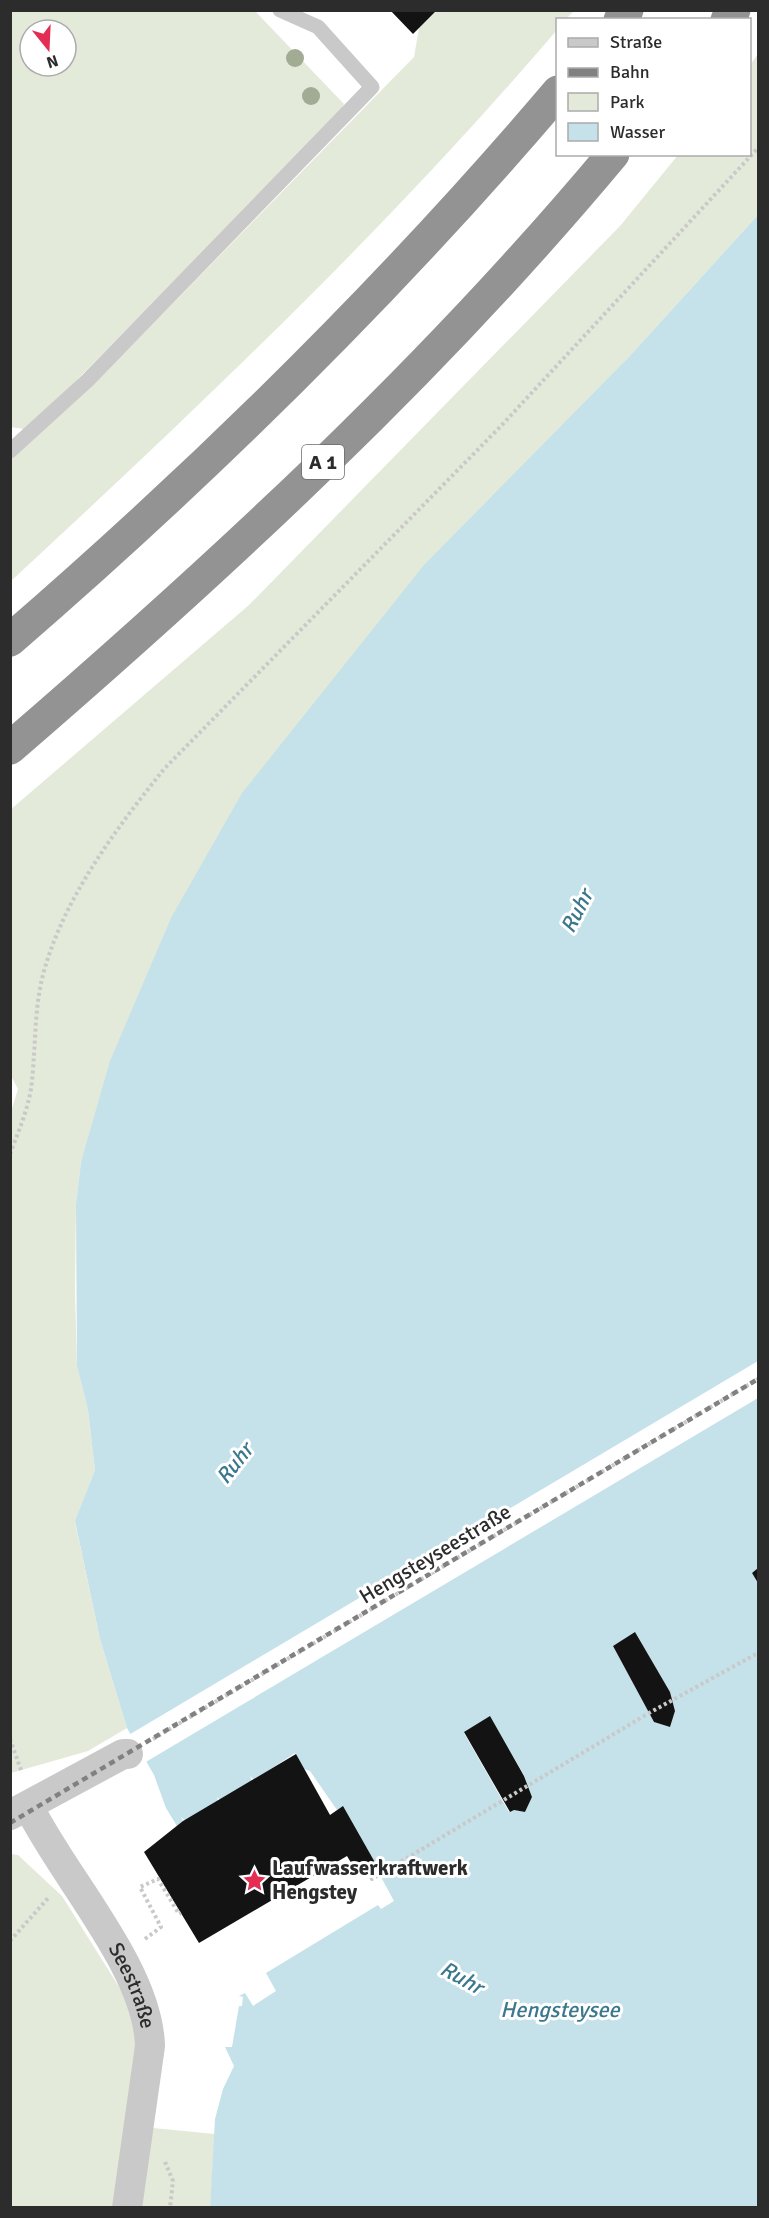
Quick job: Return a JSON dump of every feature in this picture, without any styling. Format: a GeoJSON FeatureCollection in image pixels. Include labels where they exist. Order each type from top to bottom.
{"type":"FeatureCollection","features":[{"type":"Feature","properties":{"kind":"highway"},"geometry":{"type":"LineString","coordinates":[[10,640],[65,593],[276,394],[476,188],[556,94]]}},
{"type":"Feature","properties":{"kind":"highway","name":"A 1"},"geometry":{"type":"LineString","coordinates":[[10,747],[129,645],[366,421],[553,227],[612,156]]}},
{"type":"Feature","properties":{"kind":"street"},"geometry":{"type":"LineString","coordinates":[[20,1811],[123,1754],[128,1754]]}},
{"type":"Feature","properties":{"kind":"street","name":"Seestraße"},"geometry":{"type":"LineString","coordinates":[[20,1811],[70,1874],[121,1957],[145,2012],[150,2036],[127,2208]]}},
{"type":"Feature","properties":{"kind":"lane"},"geometry":{"type":"LineString","coordinates":[[10,451],[88,381],[372,87],[318,27],[287,12]]}},
{"type":"Feature","properties":{"kind":"path"},"geometry":{"type":"LineString","coordinates":[[10,1154],[23,1119],[32,1081],[35,1015],[44,971],[63,918],[130,811],[164,769],[501,426],[759,148]]}},
{"type":"Feature","properties":{"kind":"path","name":"Hengsteyseestraße"},"geometry":{"type":"LineString","coordinates":[[128,1754],[759,1379]]}},
{"type":"Feature","properties":{"kind":"path"},"geometry":{"type":"LineString","coordinates":[[368,1872],[372,1879],[381,1874],[649,1713],[759,1653]]}},
{"type":"Feature","properties":{"kind":"path"},"geometry":{"type":"LineString","coordinates":[[10,1941],[70,1874]]}},
{"type":"Feature","properties":{"kind":"path"},"geometry":{"type":"LineString","coordinates":[[121,1957],[161,1927],[141,1887],[158,1879],[178,1914],[181,1913]]}},
{"type":"Feature","properties":{"kind":"green space"},"geometry":{"type":"Polygon","coordinates":[[[10,11],[255,11],[344,104],[341,111],[66,391],[24,429],[10,427],[10,11]]]}},
{"type":"Feature","properties":{"kind":"green space"},"geometry":{"type":"Polygon","coordinates":[[[437,11],[574,11],[567,18],[556,18],[556,31],[493,103],[361,245],[223,381],[11,581],[11,459],[95,383],[414,57],[419,28],[437,11]]]}},
{"type":"Feature","properties":{"kind":"green space"},"geometry":{"type":"Polygon","coordinates":[[[758,54],[758,215],[627,359],[92,1129],[81,1162],[76,1204],[75,1291],[77,1366],[88,1410],[95,1470],[75,1522],[100,1639],[127,1728],[88,1751],[11,1773],[10,1115],[18,1089],[10,1074],[10,810],[249,605],[620,226],[677,156],[751,156],[751,64],[758,54]]]}},
{"type":"Feature","properties":{"kind":"green space"},"geometry":{"type":"Polygon","coordinates":[[[11,1854],[18,1855],[62,1896],[121,1990],[134,2019],[153,2128],[215,2134],[210,2207],[11,2208],[11,1854]]]}},
{"type":"Feature","properties":{"kind":"water"},"geometry":{"type":"Polygon","coordinates":[[[758,215],[758,1568],[752,1573],[758,1583],[758,2207],[210,2207],[215,2119],[223,2089],[234,2066],[225,2047],[232,2047],[239,2006],[242,2006],[243,1997],[239,1996],[245,1993],[253,2006],[276,1991],[266,1973],[378,1905],[381,1909],[394,1901],[343,1807],[337,1810],[310,1771],[304,1769],[295,1753],[254,1780],[250,1776],[252,1781],[220,1800],[217,1797],[218,1801],[185,1820],[181,1817],[183,1821],[177,1826],[166,1808],[154,1775],[127,1728],[100,1639],[75,1521],[95,1470],[88,1410],[77,1366],[76,1204],[81,1162],[110,1061],[171,918],[242,793],[424,565],[627,359],[758,215]],[[635,1633],[613,1646],[654,1722],[670,1727],[675,1711],[670,1692],[635,1633]],[[490,1717],[464,1733],[509,1812],[514,1810],[525,1812],[532,1797],[524,1775],[490,1717]]]}},
{"type":"Feature","properties":{"kind":"pier"},"geometry":{"type":"Polygon","coordinates":[[[758,1361],[758,1398],[144,1763],[127,1736],[758,1361]]]}},
{"type":"Feature","properties":{"kind":"building"},"geometry":{"type":"Polygon","coordinates":[[[390,10],[437,10],[413,34],[390,10]]]}},
{"type":"Feature","properties":{"kind":"building"},"geometry":{"type":"Polygon","coordinates":[[[758,1568],[758,1583],[752,1573],[758,1568]]]}},
{"type":"Feature","properties":{"kind":"building"},"geometry":{"type":"Polygon","coordinates":[[[635,1632],[670,1692],[675,1711],[670,1727],[654,1722],[613,1646],[635,1632]]]}},
{"type":"Feature","properties":{"kind":"building"},"geometry":{"type":"Polygon","coordinates":[[[490,1716],[524,1776],[532,1797],[525,1812],[514,1810],[510,1812],[464,1732],[490,1716]]]}},
{"type":"Feature","properties":{"kind":"building"},"geometry":{"type":"Polygon","coordinates":[[[296,1754],[330,1815],[343,1806],[377,1866],[359,1876],[347,1856],[199,1943],[144,1852],[183,1821],[296,1754]]]}},
{"type":"Feature","properties":{"kind":"railway"},"geometry":{"type":"LineString","coordinates":[[10,1823],[758,1379]]}},
{"type":"Feature","properties":{"kind":"place","name":"Laufwasserkraftwerk Hengstey"},"geometry":{"type":"Point","coordinates":[254,1880]}},
{"type":"Feature","properties":{"kind":"water label","name":"Ruhr"},"geometry":{"type":"Point","coordinates":[576,911]}},
{"type":"Feature","properties":{"kind":"water label","name":"Ruhr"},"geometry":{"type":"Point","coordinates":[234,1463]}},
{"type":"Feature","properties":{"kind":"water label","name":"Ruhr"},"geometry":{"type":"Point","coordinates":[462,1977]}},
{"type":"Feature","properties":{"kind":"water label","name":"Hengsteysee"},"geometry":{"type":"Point","coordinates":[560,2009]}}]}
